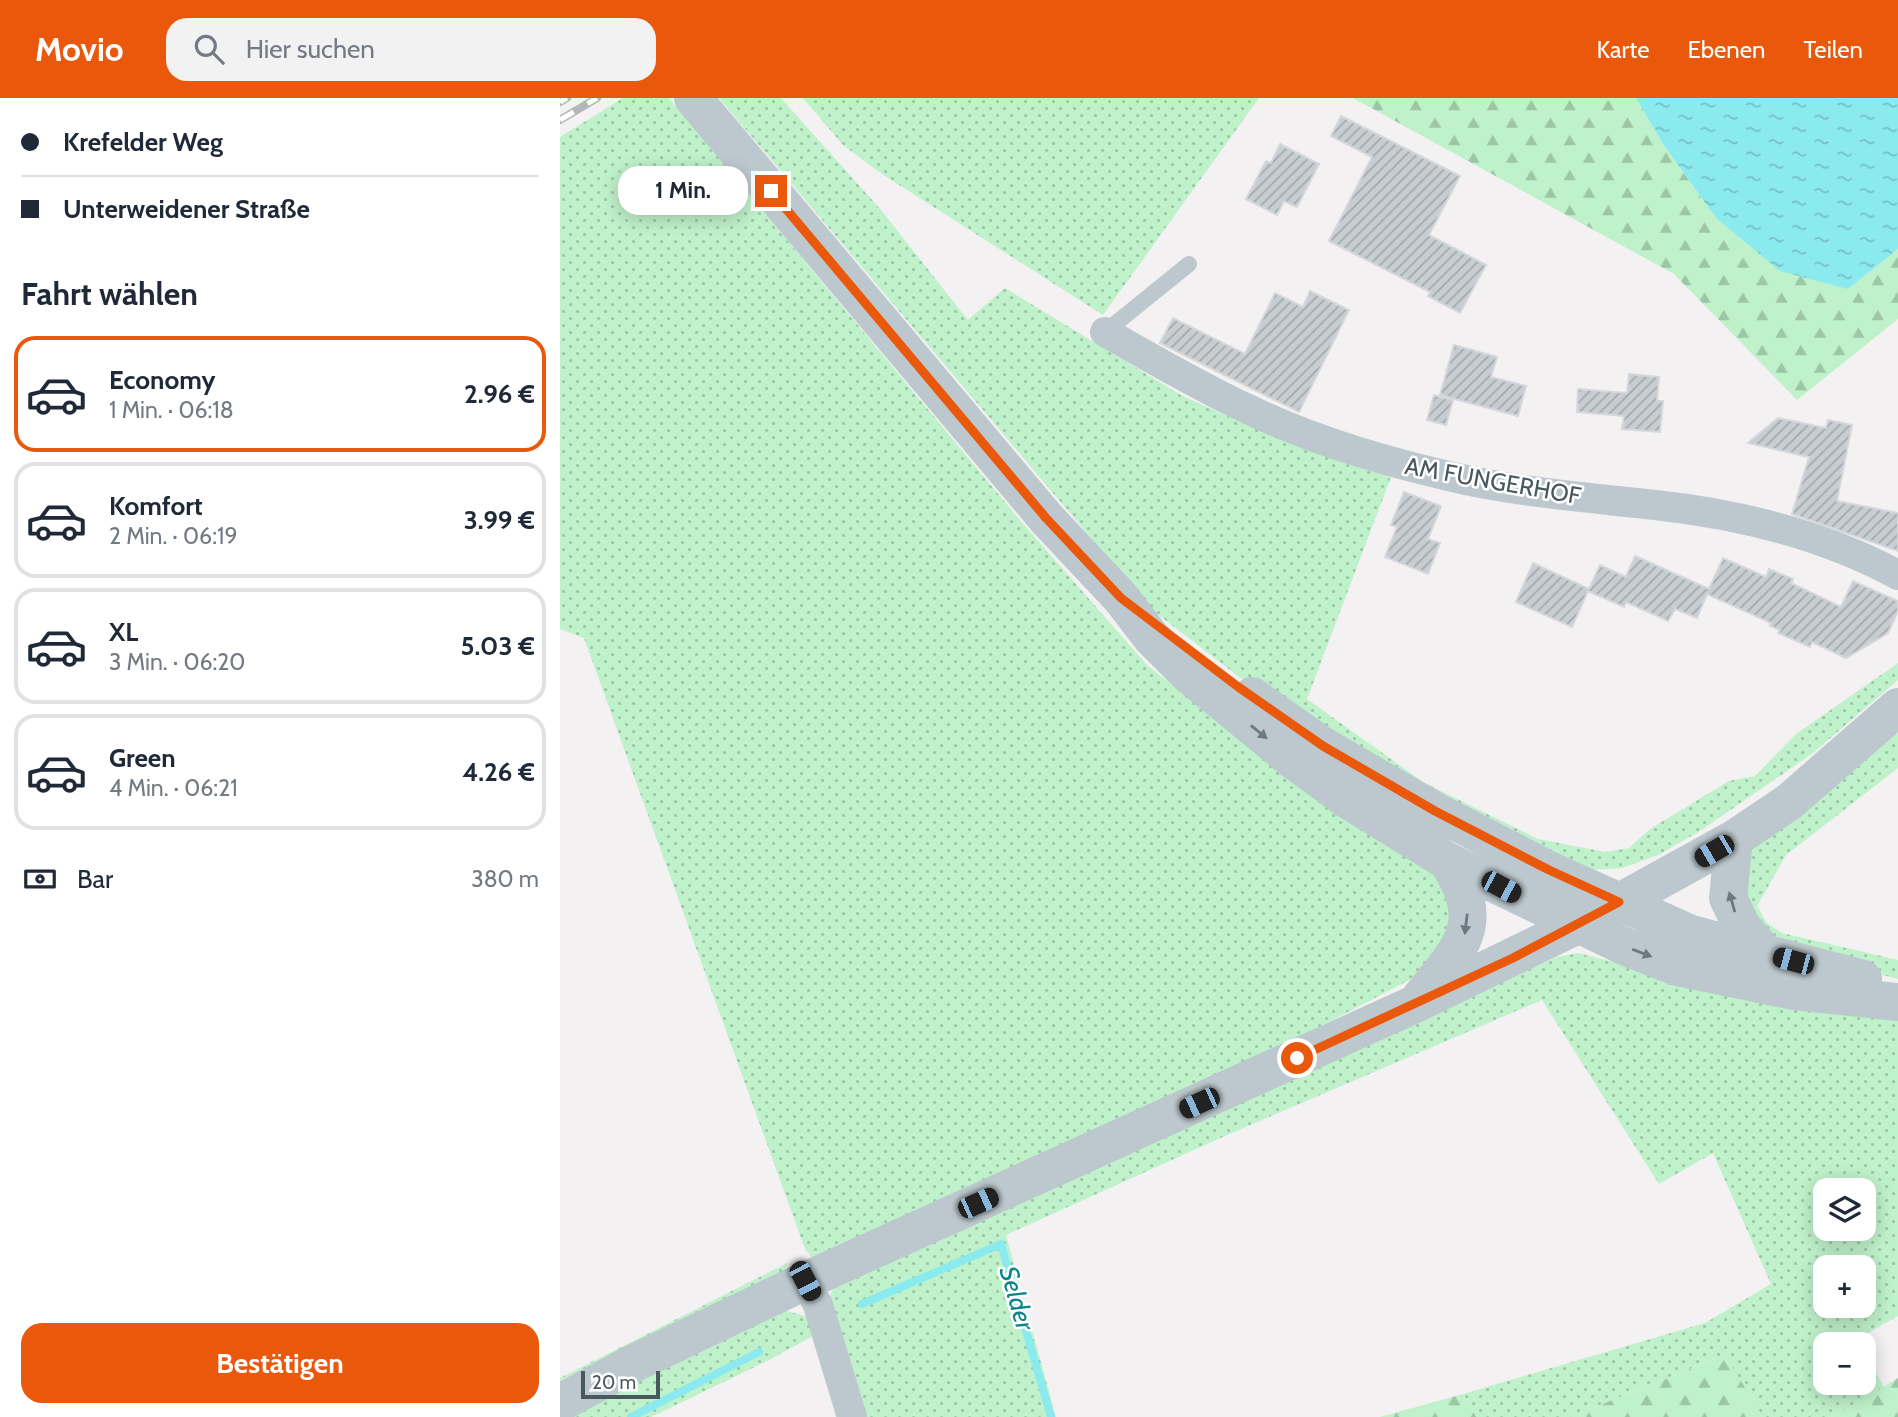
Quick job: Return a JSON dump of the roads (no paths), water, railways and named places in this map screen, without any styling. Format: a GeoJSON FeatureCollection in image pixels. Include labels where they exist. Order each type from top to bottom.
{"type":"FeatureCollection","features":[{"type":"Feature","properties":{"kind":"street"},"geometry":{"type":"LineString","coordinates":[[693,98],[1046,518],[1121,598],[1151,637],[1187,673],[1293,760],[1390,827],[1447,861],[1624,946],[1677,967],[1794,991],[1898,1002]]}},
{"type":"Feature","properties":{"kind":"street","name":"AM FUNGERHOF"},"geometry":{"type":"LineString","coordinates":[[1105,332],[1251,411],[1396,463],[1468,480],[1557,495],[1724,515],[1792,532],[1854,554],[1898,575]]}},
{"type":"Feature","properties":{"kind":"street"},"geometry":{"type":"LineString","coordinates":[[1121,598],[1237,686],[1323,746],[1435,811],[1549,870],[1690,934],[1898,987]]}},
{"type":"Feature","properties":{"kind":"street"},"geometry":{"type":"LineString","coordinates":[[560,1403],[632,1364],[805,1281],[1415,1004],[1580,923],[1734,839],[1789,802],[1898,706]]}},
{"type":"Feature","properties":{"kind":"street"},"geometry":{"type":"LineString","coordinates":[[1734,839],[1728,898],[1742,927],[1766,954]]}},
{"type":"Feature","properties":{"kind":"street"},"geometry":{"type":"LineString","coordinates":[[1415,1004],[1458,952],[1466,934],[1466,898],[1447,861]]}},
{"type":"Feature","properties":{"kind":"street"},"geometry":{"type":"LineString","coordinates":[[805,1281],[818,1305],[852,1417]]}},
{"type":"Feature","properties":{"kind":"lane"},"geometry":{"type":"LineString","coordinates":[[1105,332],[1189,264]]}},
{"type":"Feature","properties":{"kind":"water"},"geometry":{"type":"Polygon","coordinates":[[[1636,98],[1898,98],[1898,249],[1848,289],[1780,271],[1716,218],[1663,144],[1636,98]]]}},
{"type":"Feature","properties":{"kind":"waterway","name":"Selder"},"geometry":{"type":"LineString","coordinates":[[862,1304],[1001,1244],[1051,1417]]}},
{"type":"Feature","properties":{"kind":"waterway","name":"Selder"},"geometry":{"type":"LineString","coordinates":[[631,1417],[759,1352]]}},
{"type":"Feature","properties":{"kind":"railway"},"geometry":{"type":"LineString","coordinates":[[560,102],[567,98]]}},
{"type":"Feature","properties":{"kind":"railway"},"geometry":{"type":"LineString","coordinates":[[560,120],[597,98]]}}]}
